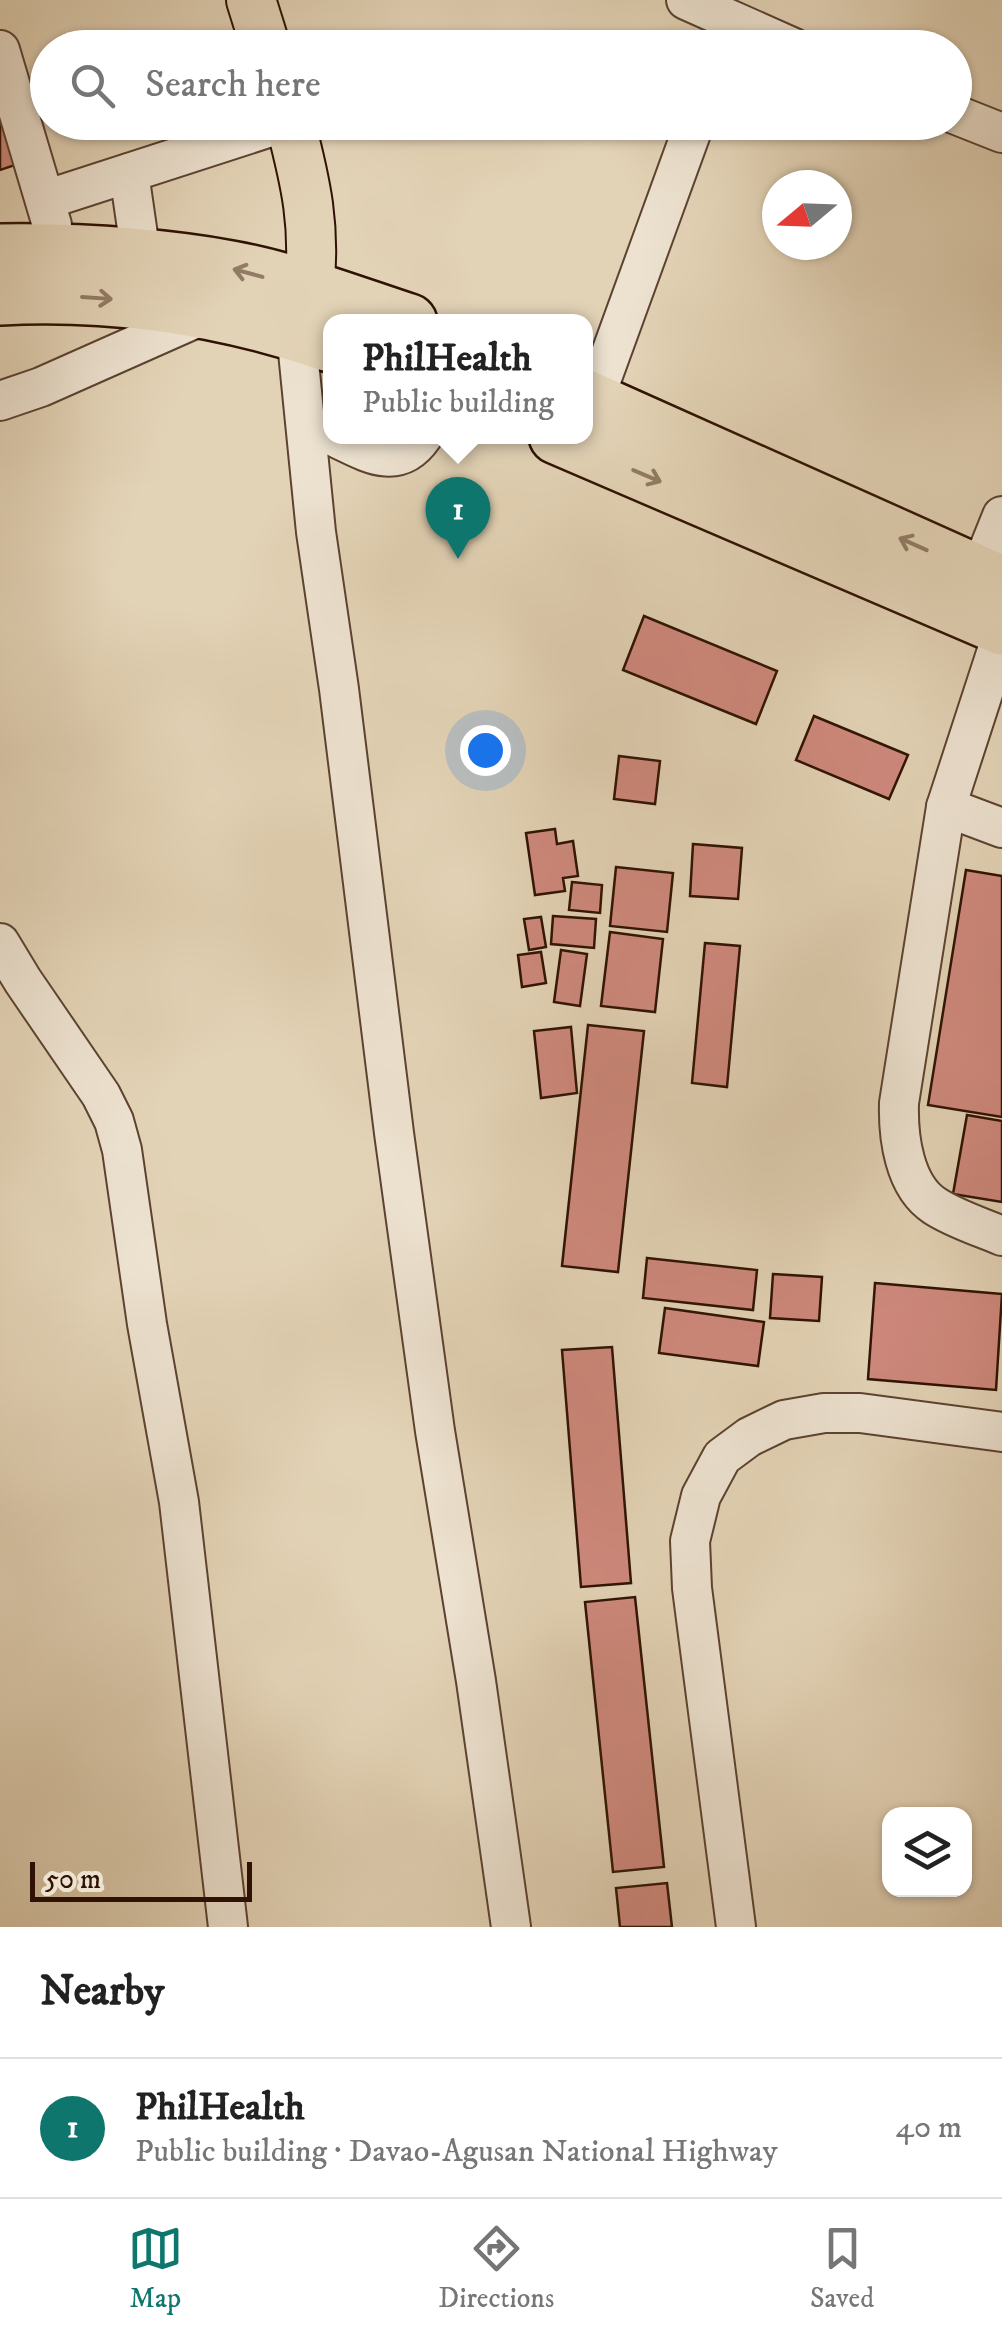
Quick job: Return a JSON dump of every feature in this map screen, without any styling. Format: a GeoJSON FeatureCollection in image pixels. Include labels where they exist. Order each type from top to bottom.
{"type":"FeatureCollection","features":[{"type":"Feature","properties":{"kind":"highway"},"geometry":{"type":"LineString","coordinates":[[0,252],[53,226],[141,256],[234,269],[312,322]]}},
{"type":"Feature","properties":{"kind":"highway"},"geometry":{"type":"LineString","coordinates":[[0,297],[44,294],[127,300],[312,322]]}},
{"type":"Feature","properties":{"kind":"highway"},"geometry":{"type":"LineString","coordinates":[[593,430],[990,606]]}},
{"type":"Feature","properties":{"kind":"main road"},"geometry":{"type":"LineString","coordinates":[[251,0],[260,30]]}},
{"type":"Feature","properties":{"kind":"main road"},"geometry":{"type":"LineString","coordinates":[[293,140],[312,227],[312,322]]}},
{"type":"Feature","properties":{"kind":"street"},"geometry":{"type":"LineString","coordinates":[[686,0],[731,23]]}},
{"type":"Feature","properties":{"kind":"street"},"geometry":{"type":"LineString","coordinates":[[0,50],[53,226],[129,173],[232,140]]}},
{"type":"Feature","properties":{"kind":"street"},"geometry":{"type":"LineString","coordinates":[[972,121],[1002,133]]}},
{"type":"Feature","properties":{"kind":"street"},"geometry":{"type":"LineString","coordinates":[[593,390],[688,140]]}},
{"type":"Feature","properties":{"kind":"street"},"geometry":{"type":"LineString","coordinates":[[129,173],[141,256]]}},
{"type":"Feature","properties":{"kind":"street"},"geometry":{"type":"LineString","coordinates":[[0,402],[212,311]]}},
{"type":"Feature","properties":{"kind":"street"},"geometry":{"type":"LineString","coordinates":[[312,322],[323,433],[316,532],[414,1282],[511,1927]]}},
{"type":"Feature","properties":{"kind":"street"},"geometry":{"type":"LineString","coordinates":[[351,444],[387,458],[398,458],[416,444]]}},
{"type":"Feature","properties":{"kind":"street"},"geometry":{"type":"LineString","coordinates":[[1002,516],[990,606],[946,807],[898,1122],[902,1148],[922,1194],[936,1206],[1002,1236]]}},
{"type":"Feature","properties":{"kind":"street"},"geometry":{"type":"LineString","coordinates":[[946,807],[1002,828]]}},
{"type":"Feature","properties":{"kind":"street"},"geometry":{"type":"LineString","coordinates":[[0,943],[87,1071],[114,1121],[122,1150],[144,1306],[179,1502],[228,1927]]}},
{"type":"Feature","properties":{"kind":"street"},"geometry":{"type":"LineString","coordinates":[[736,1927],[692,1588],[690,1542],[700,1496],[722,1458],[784,1420],[824,1413],[860,1413],[1002,1432]]}},
{"type":"Feature","properties":{"kind":"building"},"geometry":{"type":"Polygon","coordinates":[[[0,94],[21,163],[0,170],[0,94]]]}},
{"type":"Feature","properties":{"kind":"building"},"geometry":{"type":"Polygon","coordinates":[[[644,616],[777,671],[756,724],[623,670],[644,616]]]}},
{"type":"Feature","properties":{"kind":"building"},"geometry":{"type":"Polygon","coordinates":[[[814,716],[908,755],[889,799],[796,760],[814,716]]]}},
{"type":"Feature","properties":{"kind":"building"},"geometry":{"type":"Polygon","coordinates":[[[619,756],[660,761],[655,804],[614,799],[619,756]]]}},
{"type":"Feature","properties":{"kind":"building"},"geometry":{"type":"Polygon","coordinates":[[[555,829],[557,844],[573,841],[578,876],[563,878],[565,891],[535,895],[526,833],[555,829]]]}},
{"type":"Feature","properties":{"kind":"building"},"geometry":{"type":"Polygon","coordinates":[[[693,844],[742,848],[738,899],[690,896],[693,844]]]}},
{"type":"Feature","properties":{"kind":"building"},"geometry":{"type":"Polygon","coordinates":[[[616,867],[673,873],[667,932],[610,926],[616,867]]]}},
{"type":"Feature","properties":{"kind":"building"},"geometry":{"type":"Polygon","coordinates":[[[966,870],[1002,876],[1002,1117],[928,1105],[966,870]]]}},
{"type":"Feature","properties":{"kind":"building"},"geometry":{"type":"Polygon","coordinates":[[[572,882],[602,885],[600,913],[569,910],[572,882]]]}},
{"type":"Feature","properties":{"kind":"building"},"geometry":{"type":"Polygon","coordinates":[[[553,916],[596,919],[594,948],[551,944],[553,916]]]}},
{"type":"Feature","properties":{"kind":"building"},"geometry":{"type":"Polygon","coordinates":[[[541,917],[546,947],[529,950],[524,919],[541,917]]]}},
{"type":"Feature","properties":{"kind":"building"},"geometry":{"type":"Polygon","coordinates":[[[610,932],[663,939],[655,1012],[601,1006],[610,932]]]}},
{"type":"Feature","properties":{"kind":"building"},"geometry":{"type":"Polygon","coordinates":[[[705,943],[740,946],[727,1087],[692,1083],[705,943]]]}},
{"type":"Feature","properties":{"kind":"building"},"geometry":{"type":"Polygon","coordinates":[[[561,950],[587,954],[580,1006],[554,1002],[561,950]]]}},
{"type":"Feature","properties":{"kind":"building"},"geometry":{"type":"Polygon","coordinates":[[[541,952],[546,983],[522,987],[518,955],[541,952]]]}},
{"type":"Feature","properties":{"kind":"building"},"geometry":{"type":"Polygon","coordinates":[[[588,1025],[644,1031],[618,1272],[562,1266],[588,1025]]]}},
{"type":"Feature","properties":{"kind":"building"},"geometry":{"type":"Polygon","coordinates":[[[571,1027],[577,1093],[541,1098],[534,1031],[571,1027]]]}},
{"type":"Feature","properties":{"kind":"building"},"geometry":{"type":"Polygon","coordinates":[[[967,1115],[1002,1121],[1002,1202],[953,1194],[967,1115]]]}},
{"type":"Feature","properties":{"kind":"building"},"geometry":{"type":"Polygon","coordinates":[[[647,1258],[757,1270],[753,1310],[643,1298],[647,1258]]]}},
{"type":"Feature","properties":{"kind":"building"},"geometry":{"type":"Polygon","coordinates":[[[773,1274],[822,1277],[819,1321],[770,1318],[773,1274]]]}},
{"type":"Feature","properties":{"kind":"building"},"geometry":{"type":"Polygon","coordinates":[[[875,1283],[1002,1294],[996,1390],[868,1379],[875,1283]]]}},
{"type":"Feature","properties":{"kind":"building"},"geometry":{"type":"Polygon","coordinates":[[[665,1308],[764,1322],[758,1366],[659,1353],[665,1308]]]}},
{"type":"Feature","properties":{"kind":"building"},"geometry":{"type":"Polygon","coordinates":[[[612,1347],[631,1583],[581,1587],[562,1350],[612,1347]]]}},
{"type":"Feature","properties":{"kind":"building"},"geometry":{"type":"Polygon","coordinates":[[[635,1597],[664,1867],[613,1872],[585,1602],[635,1597]]]}},
{"type":"Feature","properties":{"kind":"building"},"geometry":{"type":"Polygon","coordinates":[[[667,1883],[672,1927],[620,1927],[616,1888],[667,1883]]]}},
{"type":"Feature","properties":{"kind":"place","name":"PhilHealth"},"geometry":{"type":"Point","coordinates":[458,559]}}]}
